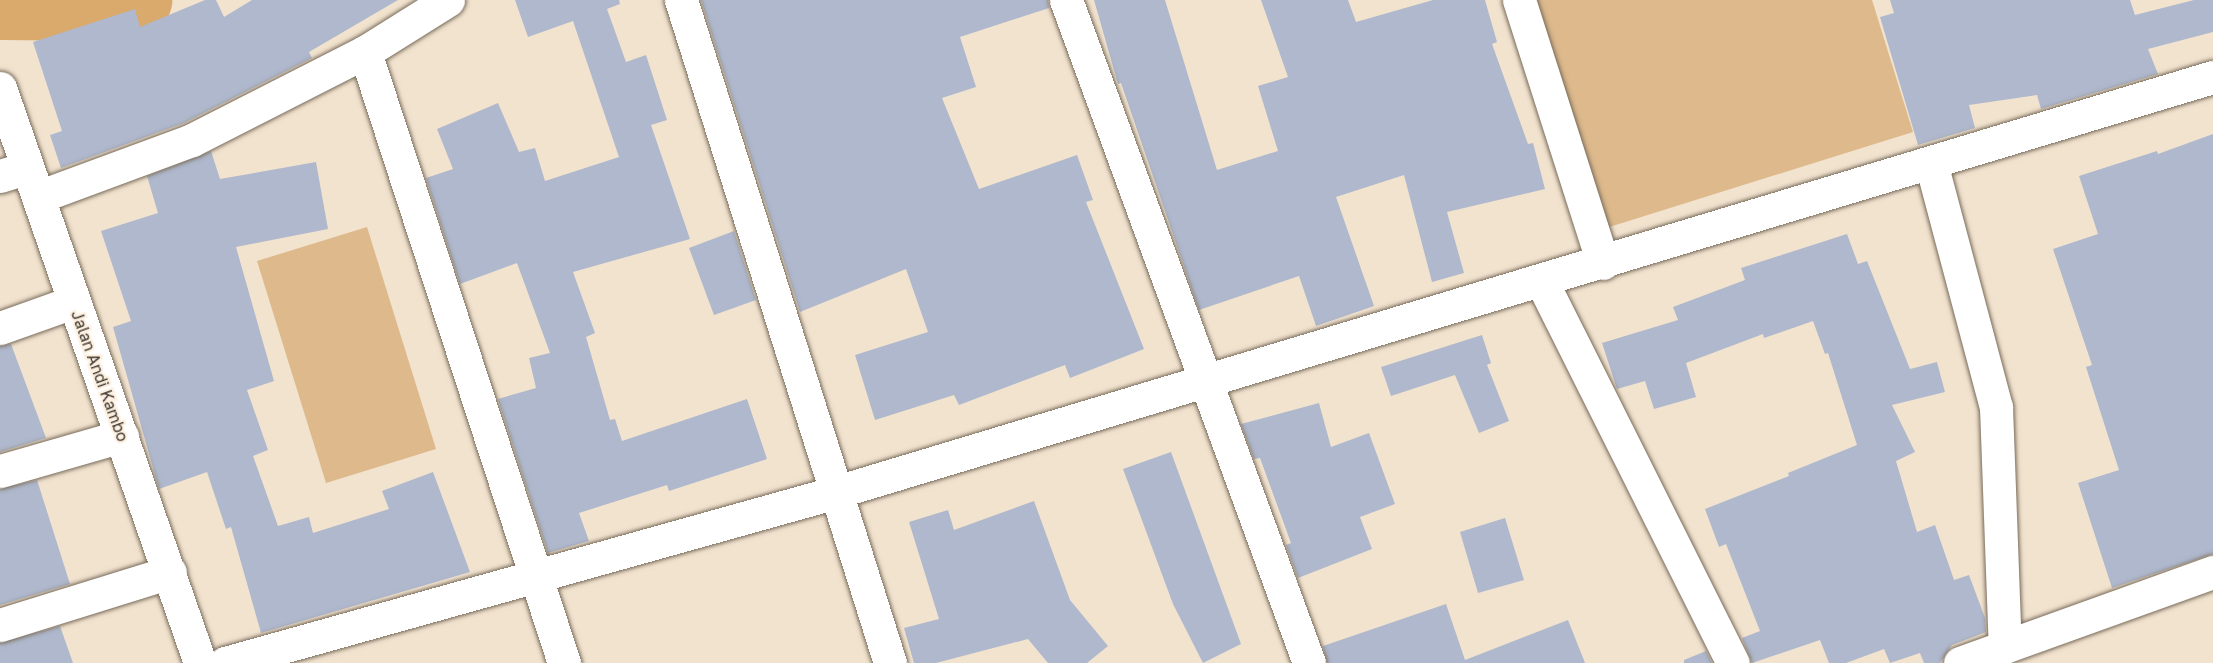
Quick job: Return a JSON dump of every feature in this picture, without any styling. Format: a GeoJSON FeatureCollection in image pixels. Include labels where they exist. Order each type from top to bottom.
{"type":"FeatureCollection","features":[{"type":"Feature","properties":{"kind":"street"},"geometry":{"type":"LineString","coordinates":[[21,180],[192,140],[366,51],[448,0]]}},
{"type":"Feature","properties":{"kind":"street"},"geometry":{"type":"LineString","coordinates":[[681,0],[833,493],[890,663]]}},
{"type":"Feature","properties":{"kind":"street"},"geometry":{"type":"LineString","coordinates":[[1066,0],[1309,663]]}},
{"type":"Feature","properties":{"kind":"street"},"geometry":{"type":"LineString","coordinates":[[1519,0],[1603,263]]}},
{"type":"Feature","properties":{"kind":"street"},"geometry":{"type":"LineString","coordinates":[[366,51],[564,663]]}},
{"type":"Feature","properties":{"kind":"street"},"geometry":{"type":"LineString","coordinates":[[225,663],[537,578],[833,493],[1206,379],[1542,282],[2213,77]]}},
{"type":"Feature","properties":{"kind":"street","name":"Jalan Andi Kambo"},"geometry":{"type":"LineString","coordinates":[[0,88],[21,180],[73,302],[170,572],[200,663]]}},
{"type":"Feature","properties":{"kind":"street"},"geometry":{"type":"LineString","coordinates":[[1931,163],[1996,407],[2005,647]]}},
{"type":"Feature","properties":{"kind":"street"},"geometry":{"type":"LineString","coordinates":[[1542,282],[1733,663]]}},
{"type":"Feature","properties":{"kind":"street"},"geometry":{"type":"LineString","coordinates":[[0,328],[73,302]]}},
{"type":"Feature","properties":{"kind":"street"},"geometry":{"type":"LineString","coordinates":[[0,471],[122,436]]}},
{"type":"Feature","properties":{"kind":"street"},"geometry":{"type":"LineString","coordinates":[[0,625],[170,572]]}},
{"type":"Feature","properties":{"kind":"street"},"geometry":{"type":"LineString","coordinates":[[1960,663],[2213,572]]}},
{"type":"Feature","properties":{"kind":"shaded area"},"geometry":{"type":"Polygon","coordinates":[[[1533,0],[1872,0],[1913,132],[1603,229],[1533,0]]]}},
{"type":"Feature","properties":{"kind":"shaded area"},"geometry":{"type":"Polygon","coordinates":[[[367,227],[436,449],[326,483],[257,261],[367,227]]]}},
{"type":"Feature","properties":{"kind":"building"},"geometry":{"type":"Polygon","coordinates":[[[205,0],[216,0],[224,17],[252,0],[398,0],[309,52],[312,58],[184,123],[61,168],[50,135],[62,131],[33,42],[135,9],[140,27],[205,0]]]}},
{"type":"Feature","properties":{"kind":"building"},"geometry":{"type":"Polygon","coordinates":[[[515,0],[619,0],[620,4],[607,9],[626,62],[646,55],[667,120],[651,125],[690,239],[573,272],[595,333],[586,337],[610,420],[615,419],[622,441],[747,399],[767,459],[669,491],[667,485],[579,513],[589,541],[548,553],[498,399],[536,388],[529,358],[550,353],[517,263],[460,284],[426,178],[453,169],[437,129],[498,103],[519,152],[535,148],[545,181],[619,157],[573,21],[528,37],[515,0]]]}},
{"type":"Feature","properties":{"kind":"building"},"geometry":{"type":"Polygon","coordinates":[[[701,0],[1048,0],[1049,8],[960,37],[976,87],[942,98],[979,189],[1077,155],[1093,200],[1086,202],[1144,349],[1070,378],[1065,365],[959,405],[954,395],[875,420],[855,355],[928,332],[906,269],[800,312],[701,0]]]}},
{"type":"Feature","properties":{"kind":"building"},"geometry":{"type":"Polygon","coordinates":[[[1094,0],[1165,0],[1217,170],[1278,151],[1258,86],[1288,77],[1261,0],[1348,0],[1356,22],[1433,0],[1485,0],[1497,42],[1492,44],[1528,144],[1533,143],[1545,189],[1447,212],[1464,273],[1432,282],[1404,175],[1336,197],[1374,306],[1316,326],[1299,276],[1199,310],[1121,83],[1118,84],[1094,0]]]}},
{"type":"Feature","properties":{"kind":"building"},"geometry":{"type":"Polygon","coordinates":[[[1890,0],[2130,0],[2135,15],[2194,0],[2213,0],[2213,32],[2148,49],[2158,74],[2041,109],[2037,95],[1969,105],[1975,128],[1918,145],[1880,17],[1894,13],[1890,0]]]}},
{"type":"Feature","properties":{"kind":"building"},"geometry":{"type":"Polygon","coordinates":[[[2213,134],[2213,554],[2112,588],[2078,483],[2119,470],[2086,367],[2092,365],[2053,249],[2098,234],[2079,176],[2157,151],[2158,154],[2213,134]]]}},
{"type":"Feature","properties":{"kind":"building"},"geometry":{"type":"Polygon","coordinates":[[[211,151],[220,179],[316,162],[328,229],[236,247],[274,381],[247,390],[268,450],[253,456],[278,526],[309,517],[313,533],[389,509],[382,491],[433,472],[470,572],[261,633],[231,527],[226,529],[207,472],[159,489],[113,327],[131,321],[101,231],[158,213],[147,176],[211,151]]]}},
{"type":"Feature","properties":{"kind":"building"},"geometry":{"type":"Polygon","coordinates":[[[734,231],[756,300],[714,315],[689,248],[734,231]]]}},
{"type":"Feature","properties":{"kind":"building"},"geometry":{"type":"Polygon","coordinates":[[[1847,234],[1858,264],[1867,261],[1910,369],[1937,362],[1945,392],[1892,405],[1915,452],[1896,461],[1917,532],[1935,525],[1954,580],[1969,575],[1985,618],[1986,632],[1952,645],[1940,663],[1924,663],[1920,653],[1890,663],[1884,649],[1846,663],[1829,663],[1820,640],[1752,663],[1742,638],[1760,631],[1726,544],[1719,547],[1705,509],[1789,476],[1788,473],[1857,445],[1828,353],[1825,354],[1813,321],[1764,338],[1763,334],[1686,363],[1696,397],[1654,409],[1645,381],[1617,389],[1602,343],[1678,320],[1673,307],[1745,280],[1741,268],[1847,234]]]}},
{"type":"Feature","properties":{"kind":"building"},"geometry":{"type":"Polygon","coordinates":[[[1482,335],[1491,363],[1487,365],[1509,421],[1479,433],[1455,375],[1391,396],[1381,367],[1482,335]]]}},
{"type":"Feature","properties":{"kind":"building"},"geometry":{"type":"Polygon","coordinates":[[[11,344],[46,438],[0,452],[0,346],[11,344]]]}},
{"type":"Feature","properties":{"kind":"building"},"geometry":{"type":"Polygon","coordinates":[[[1319,403],[1331,447],[1369,433],[1395,504],[1360,517],[1372,549],[1298,578],[1286,545],[1291,543],[1260,458],[1254,459],[1241,424],[1319,403]]]}},
{"type":"Feature","properties":{"kind":"building"},"geometry":{"type":"Polygon","coordinates":[[[1171,452],[1241,644],[1203,663],[1173,604],[1123,469],[1171,452]]]}},
{"type":"Feature","properties":{"kind":"building"},"geometry":{"type":"Polygon","coordinates":[[[37,480],[70,584],[0,605],[0,489],[37,480]]]}},
{"type":"Feature","properties":{"kind":"building"},"geometry":{"type":"Polygon","coordinates":[[[1034,501],[1070,600],[1108,646],[1087,663],[1048,663],[1028,639],[936,663],[914,663],[904,628],[939,619],[909,522],[948,510],[954,530],[1034,501]]]}},
{"type":"Feature","properties":{"kind":"building"},"geometry":{"type":"Polygon","coordinates":[[[1505,518],[1524,580],[1478,593],[1460,532],[1505,518]]]}},
{"type":"Feature","properties":{"kind":"building"},"geometry":{"type":"Polygon","coordinates":[[[1446,604],[1465,660],[1568,620],[1585,663],[1327,663],[1323,646],[1446,604]]]}},
{"type":"Feature","properties":{"kind":"building"},"geometry":{"type":"Polygon","coordinates":[[[60,626],[73,663],[0,663],[0,643],[60,626]]]}},
{"type":"Feature","properties":{"kind":"building"},"geometry":{"type":"Polygon","coordinates":[[[1706,651],[1712,663],[1684,663],[1684,660],[1706,651]]]}},
{"type":"Feature","properties":{"kind":"waterway"},"geometry":{"type":"LineString","coordinates":[[0,5],[105,6],[137,0]]}}]}
